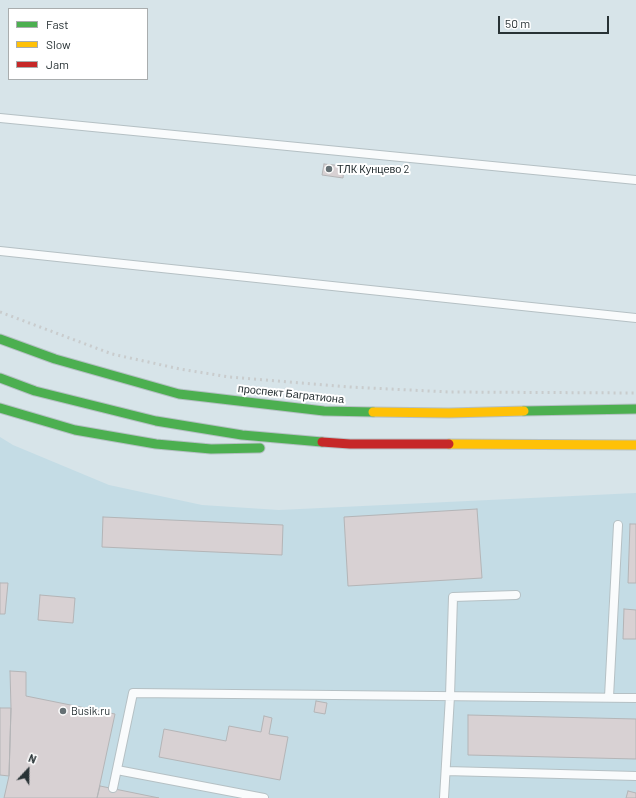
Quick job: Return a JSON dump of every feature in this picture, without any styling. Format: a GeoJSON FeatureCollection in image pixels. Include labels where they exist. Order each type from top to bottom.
{"type":"FeatureCollection","features":[{"type":"Feature","properties":{"kind":"main road","name":"проспект Багратиона"},"geometry":{"type":"LineString","coordinates":[[0,339],[55,359],[179,394],[324,411],[449,413],[636,409]]}},
{"type":"Feature","properties":{"kind":"main road"},"geometry":{"type":"LineString","coordinates":[[0,378],[36,391],[156,420],[242,435],[350,444]]}},
{"type":"Feature","properties":{"kind":"main road"},"geometry":{"type":"LineString","coordinates":[[0,408],[74,430],[156,444],[212,449],[276,448],[350,444],[636,444]]}},
{"type":"Feature","properties":{"kind":"lane"},"geometry":{"type":"LineString","coordinates":[[0,118],[636,180]]}},
{"type":"Feature","properties":{"kind":"lane"},"geometry":{"type":"LineString","coordinates":[[0,251],[636,318]]}},
{"type":"Feature","properties":{"kind":"lane"},"geometry":{"type":"LineString","coordinates":[[609,697],[618,525]]}},
{"type":"Feature","properties":{"kind":"lane"},"geometry":{"type":"LineString","coordinates":[[444,798],[450,696],[453,597],[516,595]]}},
{"type":"Feature","properties":{"kind":"lane"},"geometry":{"type":"LineString","coordinates":[[114,788],[133,693],[636,698]]}},
{"type":"Feature","properties":{"kind":"lane"},"geometry":{"type":"LineString","coordinates":[[117,770],[264,798]]}},
{"type":"Feature","properties":{"kind":"lane"},"geometry":{"type":"LineString","coordinates":[[446,771],[636,776]]}},
{"type":"Feature","properties":{"kind":"shaded area"},"geometry":{"type":"Polygon","coordinates":[[[0,437],[13,445],[109,485],[202,505],[279,510],[636,493],[636,798],[0,798],[0,437]]]}},
{"type":"Feature","properties":{"kind":"building"},"geometry":{"type":"Polygon","coordinates":[[[324,164],[344,166],[343,178],[322,175],[324,164]]]}},
{"type":"Feature","properties":{"kind":"building"},"geometry":{"type":"Polygon","coordinates":[[[477,509],[482,578],[348,586],[344,517],[477,509]]]}},
{"type":"Feature","properties":{"kind":"building"},"geometry":{"type":"Polygon","coordinates":[[[103,517],[283,525],[282,555],[102,547],[103,517]]]}},
{"type":"Feature","properties":{"kind":"building"},"geometry":{"type":"Polygon","coordinates":[[[630,524],[636,524],[636,583],[628,583],[630,524]]]}},
{"type":"Feature","properties":{"kind":"building"},"geometry":{"type":"Polygon","coordinates":[[[0,583],[8,583],[5,614],[0,614],[0,583]]]}},
{"type":"Feature","properties":{"kind":"building"},"geometry":{"type":"Polygon","coordinates":[[[40,595],[75,598],[73,623],[38,620],[40,595]]]}},
{"type":"Feature","properties":{"kind":"building"},"geometry":{"type":"Polygon","coordinates":[[[624,609],[636,610],[636,639],[623,639],[624,609]]]}},
{"type":"Feature","properties":{"kind":"building"},"geometry":{"type":"Polygon","coordinates":[[[10,671],[26,672],[26,696],[115,714],[97,798],[4,798],[9,776],[11,708],[10,671]]]}},
{"type":"Feature","properties":{"kind":"building"},"geometry":{"type":"Polygon","coordinates":[[[316,701],[327,703],[325,714],[314,712],[316,701]]]}},
{"type":"Feature","properties":{"kind":"building"},"geometry":{"type":"Polygon","coordinates":[[[0,708],[11,708],[9,776],[0,775],[0,708]]]}},
{"type":"Feature","properties":{"kind":"building"},"geometry":{"type":"Polygon","coordinates":[[[468,715],[636,719],[636,759],[468,755],[468,715]]]}},
{"type":"Feature","properties":{"kind":"building"},"geometry":{"type":"Polygon","coordinates":[[[264,716],[272,718],[269,734],[288,737],[280,780],[159,757],[164,729],[226,741],[229,726],[261,732],[264,716]]]}},
{"type":"Feature","properties":{"kind":"building"},"geometry":{"type":"Polygon","coordinates":[[[100,786],[159,798],[97,798],[100,786]]]}},
{"type":"Feature","properties":{"kind":"building"},"geometry":{"type":"Polygon","coordinates":[[[628,791],[636,793],[636,798],[626,798],[628,791]]]}},
{"type":"Feature","properties":{"kind":"railway"},"geometry":{"type":"LineString","coordinates":[[0,312],[112,354],[180,369],[229,377],[350,387],[450,392],[636,393]]}},
{"type":"Feature","properties":{"kind":"traffic: fast"},"geometry":{"type":"LineString","coordinates":[[0,339],[55,359],[179,394],[324,411],[373,412]]}},
{"type":"Feature","properties":{"kind":"traffic: fast"},"geometry":{"type":"LineString","coordinates":[[0,378],[35,391],[156,421],[242,435],[322,442]]}},
{"type":"Feature","properties":{"kind":"traffic: fast"},"geometry":{"type":"LineString","coordinates":[[0,408],[75,430],[156,444],[211,449],[260,448]]}},
{"type":"Feature","properties":{"kind":"traffic: fast"},"geometry":{"type":"LineString","coordinates":[[524,411],[636,409]]}},
{"type":"Feature","properties":{"kind":"traffic: slow"},"geometry":{"type":"LineString","coordinates":[[373,412],[449,413],[524,411]]}},
{"type":"Feature","properties":{"kind":"traffic: slow"},"geometry":{"type":"LineString","coordinates":[[449,444],[636,445]]}},
{"type":"Feature","properties":{"kind":"traffic: jam"},"geometry":{"type":"LineString","coordinates":[[322,442],[350,444],[449,444]]}},
{"type":"Feature","properties":{"kind":"place","name":"ТЛК Кунцево 2"},"geometry":{"type":"Point","coordinates":[329,169]}},
{"type":"Feature","properties":{"kind":"place","name":"Busik.ru"},"geometry":{"type":"Point","coordinates":[63,711]}}]}
